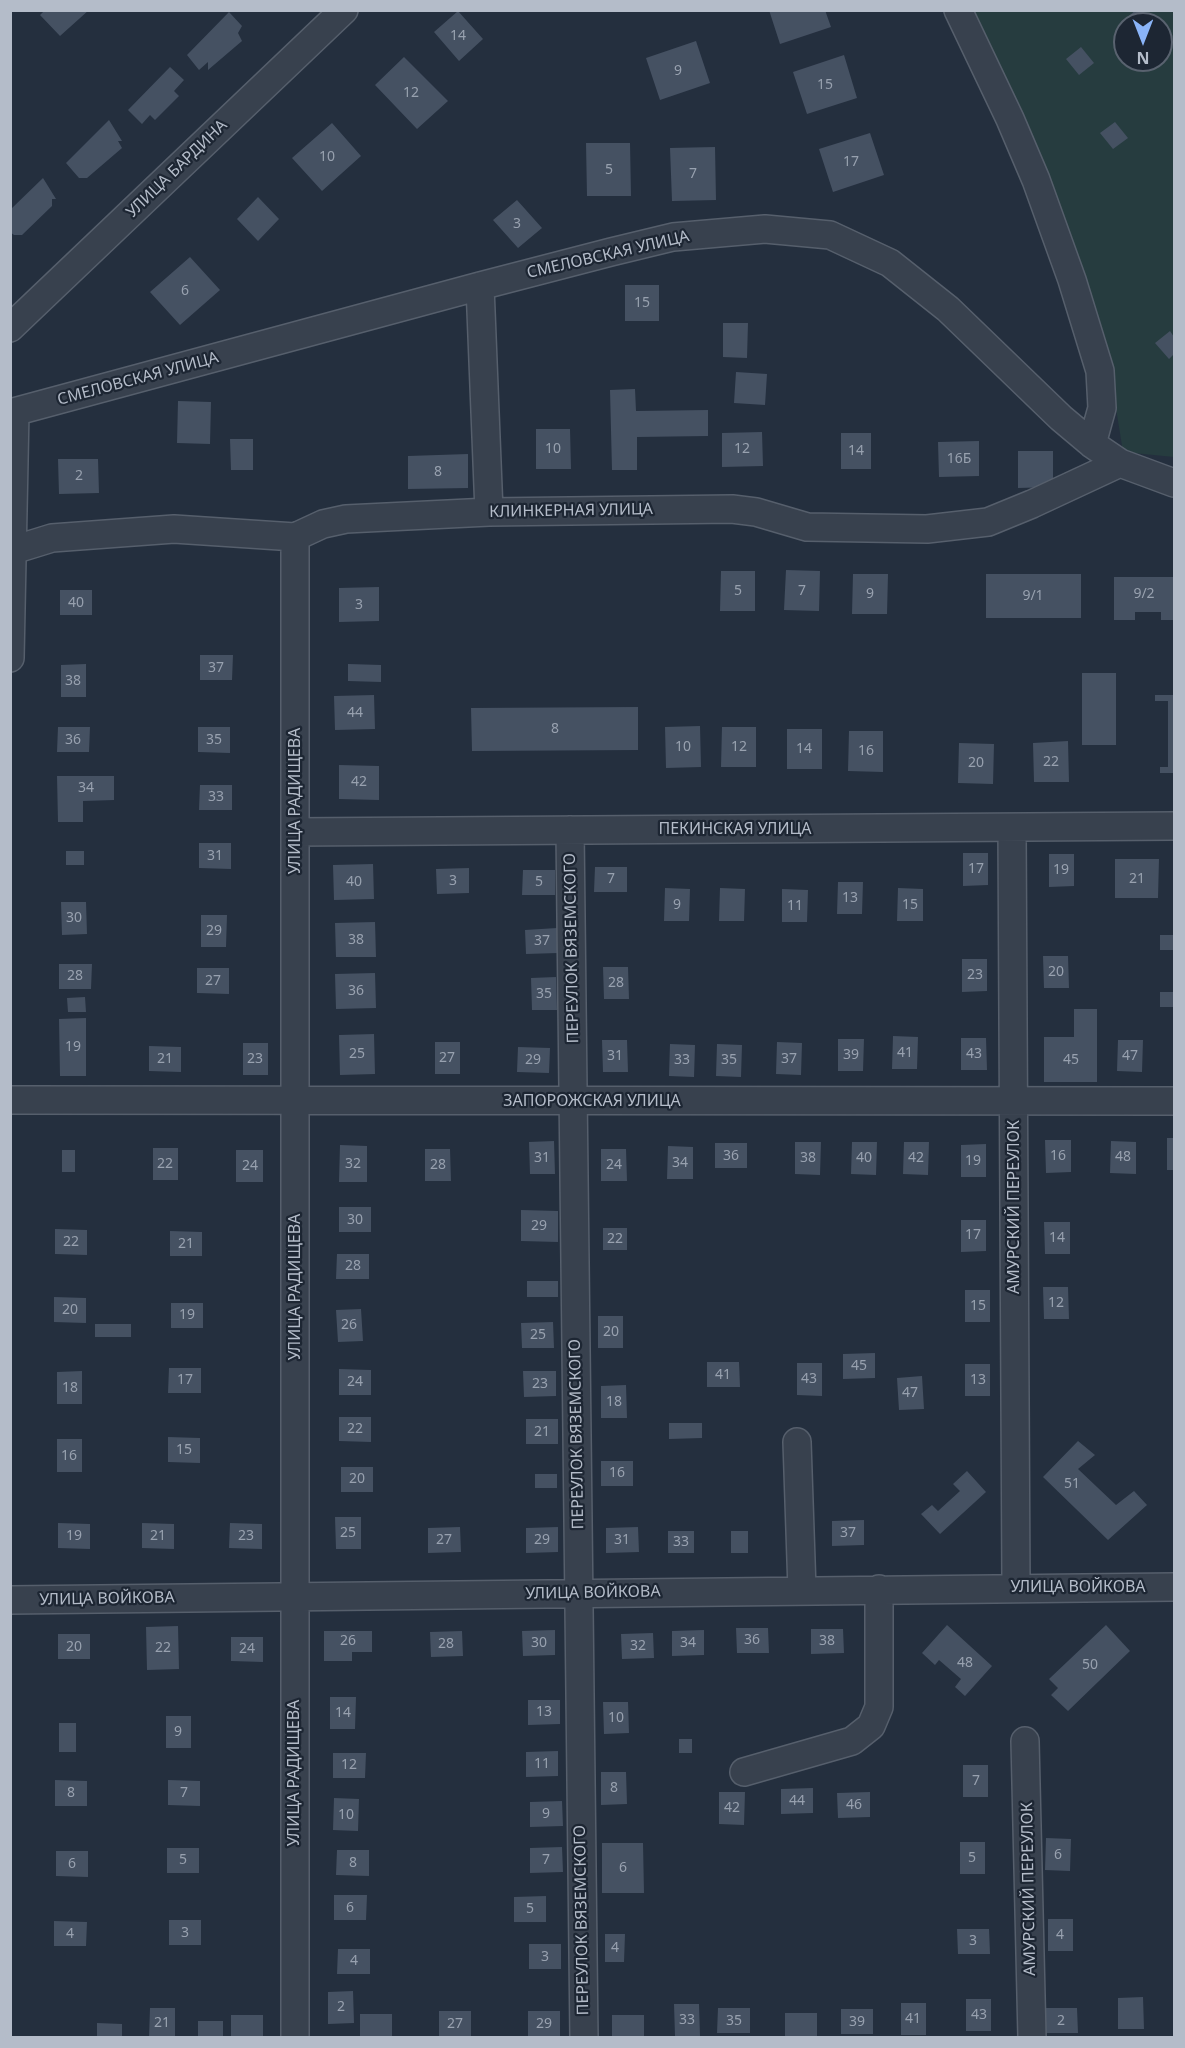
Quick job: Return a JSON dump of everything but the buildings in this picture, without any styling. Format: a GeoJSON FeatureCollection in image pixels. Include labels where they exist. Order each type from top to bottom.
{"type":"FeatureCollection","features":[{"type":"Feature","properties":{"kind":"street","name":"УЛИЦА БАРДИНА"},"geometry":{"type":"LineString","coordinates":[[10,328],[344,10]]}},
{"type":"Feature","properties":{"kind":"street"},"geometry":{"type":"LineString","coordinates":[[958,10],[1010,119],[1036,180],[1100,371],[1102,408],[1092,444]]}},
{"type":"Feature","properties":{"kind":"street","name":"СМЕЛОВСКАЯ УЛИЦА"},"geometry":{"type":"LineString","coordinates":[[13,413],[480,286],[673,237],[765,229],[830,235],[890,263],[948,309],[1061,418],[1092,444],[1120,463],[1174,483]]}},
{"type":"Feature","properties":{"kind":"street"},"geometry":{"type":"LineString","coordinates":[[480,286],[489,512]]}},
{"type":"Feature","properties":{"kind":"street"},"geometry":{"type":"LineString","coordinates":[[10,658],[13,413]]}},
{"type":"Feature","properties":{"kind":"street","name":"КЛИНКЕРНАЯ УЛИЦА"},"geometry":{"type":"LineString","coordinates":[[12,551],[52,538],[174,529],[295,537],[322,524],[346,519],[489,512],[732,509],[756,512],[807,527],[927,529],[988,522],[1120,463]]}},
{"type":"Feature","properties":{"kind":"street","name":"УЛИЦА РАДИЩЕВА"},"geometry":{"type":"LineString","coordinates":[[295,537],[295,2037]]}},
{"type":"Feature","properties":{"kind":"street","name":"ПЕКИНСКАЯ УЛИЦА"},"geometry":{"type":"LineString","coordinates":[[295,832],[1174,826]]}},
{"type":"Feature","properties":{"kind":"street","name":"АМУРСКИЙ ПЕРЕУЛОК"},"geometry":{"type":"LineString","coordinates":[[1012,828],[1016,1587]]}},
{"type":"Feature","properties":{"kind":"street","name":"ПЕРЕУЛОК ВЯЗЕМСКОГО"},"geometry":{"type":"LineString","coordinates":[[570,830],[584,2037]]}},
{"type":"Feature","properties":{"kind":"street","name":"ЗАПОРОЖСКАЯ УЛИЦА"},"geometry":{"type":"LineString","coordinates":[[10,1100],[1174,1101]]}},
{"type":"Feature","properties":{"kind":"street"},"geometry":{"type":"LineString","coordinates":[[796,1442],[802,1590]]}},
{"type":"Feature","properties":{"kind":"street","name":"УЛИЦА ВОЙКОВА"},"geometry":{"type":"LineString","coordinates":[[10,1600],[1174,1587]]}},
{"type":"Feature","properties":{"kind":"street"},"geometry":{"type":"LineString","coordinates":[[744,1772],[852,1742],[871,1726],[879,1707],[879,1589]]}},
{"type":"Feature","properties":{"kind":"street","name":"АМУРСКИЙ ПЕРЕУЛОК"},"geometry":{"type":"LineString","coordinates":[[1025,1741],[1032,2037]]}},
{"type":"Feature","properties":{"kind":"green space"},"geometry":{"type":"Polygon","coordinates":[[[969,11],[1174,11],[1174,457],[1123,452],[1110,371],[969,11]]]}}]}
